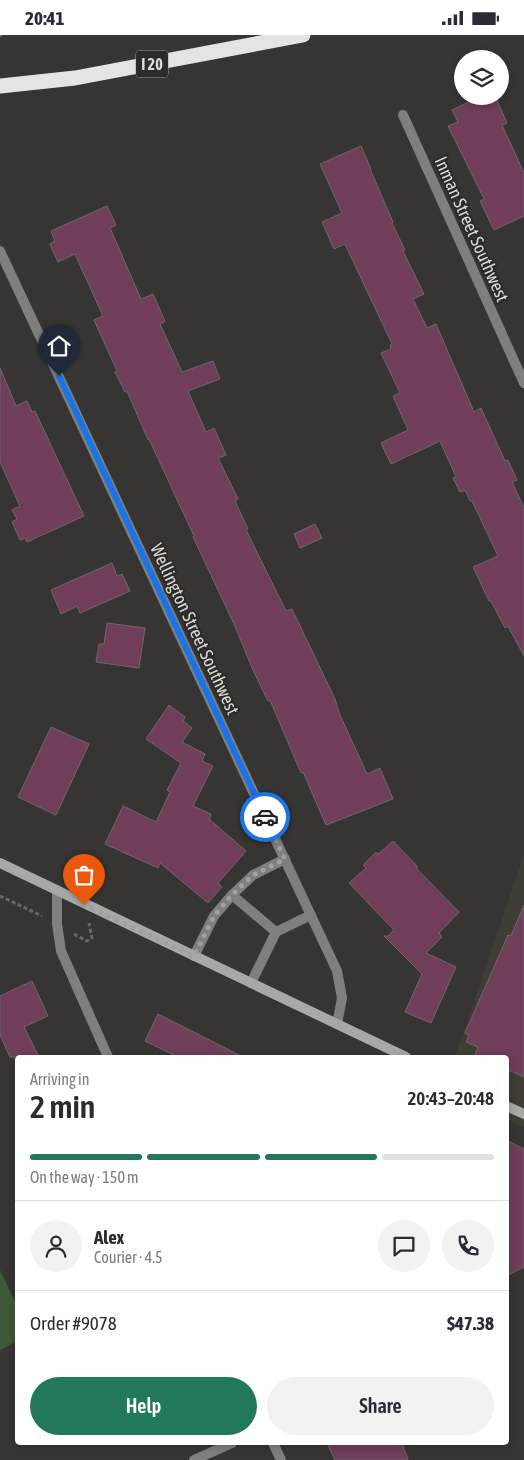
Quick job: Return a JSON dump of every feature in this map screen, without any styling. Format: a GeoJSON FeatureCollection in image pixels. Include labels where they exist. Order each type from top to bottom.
{"type":"FeatureCollection","features":[{"type":"Feature","properties":{"kind":"highway","name":"I 20"},"geometry":{"type":"LineString","coordinates":[[0,86],[75,78],[303,35]]}},
{"type":"Feature","properties":{"kind":"main road"},"geometry":{"type":"LineString","coordinates":[[0,863],[402,1055]]}},
{"type":"Feature","properties":{"kind":"main road"},"geometry":{"type":"LineString","coordinates":[[509,1107],[524,1114]]}},
{"type":"Feature","properties":{"kind":"street","name":"Inman Street Southwest"},"geometry":{"type":"LineString","coordinates":[[402,115],[524,383]]}},
{"type":"Feature","properties":{"kind":"street","name":"Wellington Street Southwest"},"geometry":{"type":"LineString","coordinates":[[0,251],[337,971],[342,997],[336,1024]]}},
{"type":"Feature","properties":{"kind":"street"},"geometry":{"type":"LineString","coordinates":[[194,956],[214,916],[232,895],[253,875],[285,859]]}},
{"type":"Feature","properties":{"kind":"street"},"geometry":{"type":"LineString","coordinates":[[57,891],[57,924],[61,951],[107,1055]]}},
{"type":"Feature","properties":{"kind":"street"},"geometry":{"type":"LineString","coordinates":[[232,895],[276,932]]}},
{"type":"Feature","properties":{"kind":"street"},"geometry":{"type":"LineString","coordinates":[[251,983],[276,932],[310,915]]}},
{"type":"Feature","properties":{"kind":"street"},"geometry":{"type":"LineString","coordinates":[[194,1460],[228,1445]]}},
{"type":"Feature","properties":{"kind":"street"},"geometry":{"type":"LineString","coordinates":[[274,1445],[280,1460]]}},
{"type":"Feature","properties":{"kind":"path"},"geometry":{"type":"LineString","coordinates":[[0,896],[30,910]]}},
{"type":"Feature","properties":{"kind":"path"},"geometry":{"type":"LineString","coordinates":[[84,940],[87,941],[92,938],[91,935]]}},
{"type":"Feature","properties":{"kind":"shaded area"},"geometry":{"type":"Polygon","coordinates":[[[524,854],[524,1127],[509,1121],[509,1055],[456,1055],[524,854]]]}},
{"type":"Feature","properties":{"kind":"green space"},"geometry":{"type":"Polygon","coordinates":[[[0,1270],[15,1302],[15,1342],[0,1350],[0,1270]]]}},
{"type":"Feature","properties":{"kind":"building"},"geometry":{"type":"Polygon","coordinates":[[[463,105],[499,105],[507,123],[502,125],[524,173],[524,216],[494,230],[480,201],[484,199],[448,126],[458,122],[452,110],[463,105]]]}},
{"type":"Feature","properties":{"kind":"building"},"geometry":{"type":"Polygon","coordinates":[[[361,146],[405,250],[403,251],[424,294],[413,299],[427,328],[436,324],[474,412],[481,408],[505,461],[508,460],[517,480],[512,482],[524,508],[524,656],[508,626],[505,628],[491,601],[489,601],[473,567],[498,556],[472,501],[470,501],[465,490],[460,492],[453,478],[456,477],[440,441],[391,464],[381,443],[408,430],[393,396],[400,393],[381,353],[391,349],[390,345],[392,344],[345,244],[334,249],[322,222],[342,213],[320,164],[361,146]]]}},
{"type":"Feature","properties":{"kind":"building"},"geometry":{"type":"Polygon","coordinates":[[[107,206],[116,225],[110,228],[141,299],[153,294],[165,321],[160,324],[182,372],[213,361],[220,379],[188,391],[206,432],[214,428],[226,455],[218,458],[238,499],[235,501],[248,529],[246,530],[286,611],[292,609],[335,699],[340,715],[367,774],[380,768],[393,799],[326,825],[303,772],[301,773],[270,700],[268,701],[253,670],[234,624],[127,391],[125,392],[115,372],[117,371],[94,320],[103,316],[75,254],[58,262],[50,244],[55,241],[51,231],[107,206]]]}},
{"type":"Feature","properties":{"kind":"building"},"geometry":{"type":"Polygon","coordinates":[[[0,368],[16,406],[27,401],[32,412],[35,411],[84,516],[27,542],[25,538],[20,540],[12,522],[17,519],[12,510],[20,506],[0,462],[0,368]]]}},
{"type":"Feature","properties":{"kind":"building"},"geometry":{"type":"Polygon","coordinates":[[[315,524],[322,538],[300,548],[294,534],[315,524]]]}},
{"type":"Feature","properties":{"kind":"building"},"geometry":{"type":"Polygon","coordinates":[[[112,563],[117,576],[122,574],[130,591],[80,613],[77,606],[61,614],[51,590],[112,563]]]}},
{"type":"Feature","properties":{"kind":"building"},"geometry":{"type":"Polygon","coordinates":[[[107,623],[145,628],[139,668],[96,662],[99,644],[104,644],[107,623]]]}},
{"type":"Feature","properties":{"kind":"building"},"geometry":{"type":"Polygon","coordinates":[[[169,705],[185,717],[183,721],[192,728],[182,742],[205,754],[202,761],[213,766],[193,806],[211,814],[209,819],[246,851],[218,883],[222,887],[208,903],[160,863],[158,868],[105,844],[123,806],[156,822],[170,792],[167,790],[181,763],[146,739],[169,705]]]}},
{"type":"Feature","properties":{"kind":"building"},"geometry":{"type":"Polygon","coordinates":[[[51,727],[89,744],[56,815],[18,797],[51,727]]]}},
{"type":"Feature","properties":{"kind":"building"},"geometry":{"type":"Polygon","coordinates":[[[393,841],[418,867],[416,868],[459,912],[439,933],[442,937],[426,953],[456,967],[431,1023],[405,1012],[422,974],[384,936],[388,936],[394,930],[349,883],[366,868],[363,865],[376,852],[378,854],[393,841]]]}},
{"type":"Feature","properties":{"kind":"building"},"geometry":{"type":"Polygon","coordinates":[[[524,905],[524,1077],[509,1070],[509,1055],[475,1055],[478,1047],[466,1042],[469,1035],[465,1033],[508,935],[511,936],[524,905]]]}},
{"type":"Feature","properties":{"kind":"building"},"geometry":{"type":"Polygon","coordinates":[[[32,981],[48,1016],[24,1027],[38,1055],[15,1055],[15,1057],[10,1057],[0,1035],[0,996],[32,981]]]}},
{"type":"Feature","properties":{"kind":"building"},"geometry":{"type":"Polygon","coordinates":[[[158,1014],[239,1055],[174,1055],[145,1041],[158,1014]]]}},
{"type":"Feature","properties":{"kind":"building"},"geometry":{"type":"Polygon","coordinates":[[[509,1142],[524,1149],[524,1267],[509,1274],[509,1142]]]}},
{"type":"Feature","properties":{"kind":"building"},"geometry":{"type":"Polygon","coordinates":[[[328,1445],[403,1445],[408,1460],[335,1460],[328,1445]]]}},
{"type":"Feature","properties":{"kind":"way so far"},"geometry":{"type":"LineString","coordinates":[[84,905],[194,956],[214,916],[232,895],[253,875],[285,859],[265,817]]}},
{"type":"Feature","properties":{"kind":"route"},"geometry":{"type":"LineString","coordinates":[[59,376],[265,817]]}}]}
